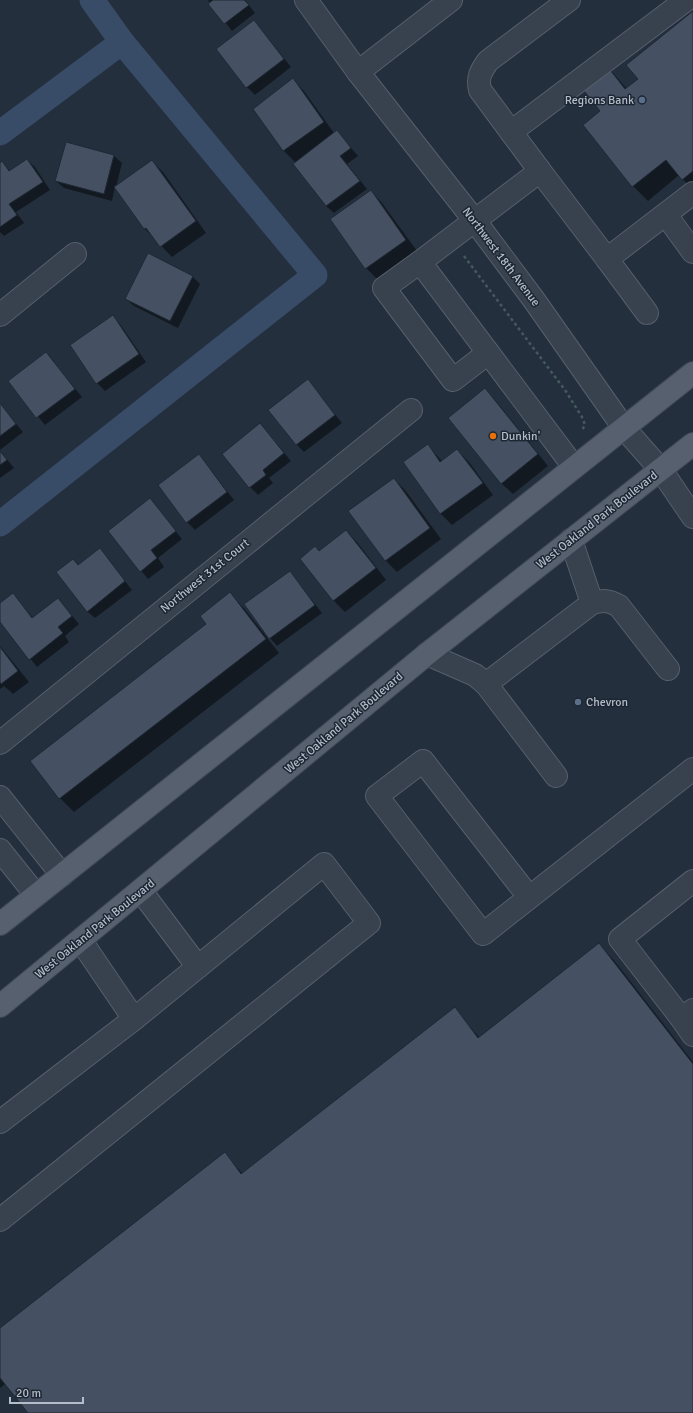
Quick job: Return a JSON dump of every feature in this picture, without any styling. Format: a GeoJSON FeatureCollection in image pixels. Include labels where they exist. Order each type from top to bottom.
{"type":"FeatureCollection","features":[{"type":"Feature","properties":{"kind":"main road"},"geometry":{"type":"LineString","coordinates":[[0,924],[693,373]]}},
{"type":"Feature","properties":{"kind":"main road","name":"West Oakland Park Boulevard"},"geometry":{"type":"LineString","coordinates":[[0,1006],[81,941],[427,654],[693,444]]}},
{"type":"Feature","properties":{"kind":"street","name":"Northwest 18th Avenue"},"geometry":{"type":"LineString","coordinates":[[306,0],[358,72],[475,221],[534,300],[624,428],[662,470],[693,517]]}},
{"type":"Feature","properties":{"kind":"street"},"geometry":{"type":"LineString","coordinates":[[358,72],[451,0]]}},
{"type":"Feature","properties":{"kind":"street"},"geometry":{"type":"LineString","coordinates":[[569,0],[488,62],[481,71],[477,80],[480,90],[647,312]]}},
{"type":"Feature","properties":{"kind":"street"},"geometry":{"type":"LineString","coordinates":[[511,132],[686,0]]}},
{"type":"Feature","properties":{"kind":"street"},"geometry":{"type":"LineString","coordinates":[[488,353],[452,380],[384,288],[540,171]]}},
{"type":"Feature","properties":{"kind":"street"},"geometry":{"type":"LineString","coordinates":[[607,260],[693,194]]}},
{"type":"Feature","properties":{"kind":"street"},"geometry":{"type":"LineString","coordinates":[[666,214],[693,252]]}},
{"type":"Feature","properties":{"kind":"street"},"geometry":{"type":"LineString","coordinates":[[0,315],[75,254]]}},
{"type":"Feature","properties":{"kind":"street"},"geometry":{"type":"LineString","coordinates":[[420,262],[574,467]]}},
{"type":"Feature","properties":{"kind":"street","name":"Northwest 31st Court"},"geometry":{"type":"LineString","coordinates":[[0,743],[411,410]]}},
{"type":"Feature","properties":{"kind":"street"},"geometry":{"type":"LineString","coordinates":[[571,540],[592,603]]}},
{"type":"Feature","properties":{"kind":"street"},"geometry":{"type":"LineString","coordinates":[[486,684],[592,603],[604,600],[612,601],[619,606],[668,669]]}},
{"type":"Feature","properties":{"kind":"street"},"geometry":{"type":"LineString","coordinates":[[427,654],[475,675],[486,684],[556,776]]}},
{"type":"Feature","properties":{"kind":"street"},"geometry":{"type":"LineString","coordinates":[[529,897],[423,761],[377,796],[483,934],[693,769]]}},
{"type":"Feature","properties":{"kind":"street"},"geometry":{"type":"LineString","coordinates":[[0,798],[62,875]]}},
{"type":"Feature","properties":{"kind":"street"},"geometry":{"type":"LineString","coordinates":[[0,850],[36,895]]}},
{"type":"Feature","properties":{"kind":"street"},"geometry":{"type":"LineString","coordinates":[[0,1122],[134,1019],[324,864],[369,923],[0,1220]]}},
{"type":"Feature","properties":{"kind":"street"},"geometry":{"type":"LineString","coordinates":[[689,1022],[620,939],[693,881]]}},
{"type":"Feature","properties":{"kind":"street"},"geometry":{"type":"LineString","coordinates":[[141,891],[198,967]]}},
{"type":"Feature","properties":{"kind":"street"},"geometry":{"type":"LineString","coordinates":[[81,941],[134,1019]]}},
{"type":"Feature","properties":{"kind":"path"},"geometry":{"type":"LineString","coordinates":[[451,238],[565,390],[582,417],[585,425],[582,430],[560,448]]}},
{"type":"Feature","properties":{"kind":"building"},"geometry":{"type":"Polygon","coordinates":[[[213,0],[244,0],[249,5],[224,24],[208,4],[213,0]]]}},
{"type":"Feature","properties":{"kind":"building","name":"Regions Bank"},"geometry":{"type":"Polygon","coordinates":[[[693,11],[693,171],[682,180],[666,160],[632,187],[583,125],[600,111],[574,78],[600,57],[625,89],[638,79],[626,65],[693,11]]]}},
{"type":"Feature","properties":{"kind":"building"},"geometry":{"type":"Polygon","coordinates":[[[254,20],[284,59],[246,88],[216,49],[254,20]]]}},
{"type":"Feature","properties":{"kind":"building"},"geometry":{"type":"Polygon","coordinates":[[[293,78],[324,122],[283,151],[253,109],[293,78]]]}},
{"type":"Feature","properties":{"kind":"building"},"geometry":{"type":"Polygon","coordinates":[[[337,130],[351,148],[340,156],[360,181],[326,206],[293,164],[337,130]]]}},
{"type":"Feature","properties":{"kind":"building"},"geometry":{"type":"Polygon","coordinates":[[[66,142],[114,155],[104,194],[55,181],[66,142]]]}},
{"type":"Feature","properties":{"kind":"building"},"geometry":{"type":"Polygon","coordinates":[[[27,159],[43,182],[9,204],[17,215],[0,227],[0,163],[2,161],[9,171],[27,159]]]}},
{"type":"Feature","properties":{"kind":"building"},"geometry":{"type":"Polygon","coordinates":[[[152,160],[196,221],[160,247],[146,228],[144,229],[114,187],[152,160]]]}},
{"type":"Feature","properties":{"kind":"building"},"geometry":{"type":"Polygon","coordinates":[[[371,190],[406,240],[365,269],[330,219],[371,190]]]}},
{"type":"Feature","properties":{"kind":"building"},"geometry":{"type":"Polygon","coordinates":[[[148,253],[193,276],[170,321],[125,299],[148,253]]]}},
{"type":"Feature","properties":{"kind":"building"},"geometry":{"type":"Polygon","coordinates":[[[113,315],[139,354],[96,384],[70,345],[113,315]]]}},
{"type":"Feature","properties":{"kind":"building"},"geometry":{"type":"Polygon","coordinates":[[[46,352],[75,389],[36,418],[8,381],[46,352]]]}},
{"type":"Feature","properties":{"kind":"building"},"geometry":{"type":"Polygon","coordinates":[[[308,379],[335,415],[296,445],[268,410],[308,379]]]}},
{"type":"Feature","properties":{"kind":"building","name":"Dunkin'"},"geometry":{"type":"Polygon","coordinates":[[[485,388],[538,454],[501,484],[448,418],[485,388]]]}},
{"type":"Feature","properties":{"kind":"building"},"geometry":{"type":"Polygon","coordinates":[[[0,403],[16,424],[0,436],[0,403]]]}},
{"type":"Feature","properties":{"kind":"building"},"geometry":{"type":"Polygon","coordinates":[[[260,423],[284,453],[263,470],[266,475],[249,488],[222,454],[260,423]]]}},
{"type":"Feature","properties":{"kind":"building"},"geometry":{"type":"Polygon","coordinates":[[[428,444],[440,462],[457,449],[483,483],[440,514],[403,462],[428,444]]]}},
{"type":"Feature","properties":{"kind":"building"},"geometry":{"type":"Polygon","coordinates":[[[0,451],[7,460],[0,465],[0,451]]]}},
{"type":"Feature","properties":{"kind":"building"},"geometry":{"type":"Polygon","coordinates":[[[199,454],[227,492],[186,523],[158,485],[199,454]]]}},
{"type":"Feature","properties":{"kind":"building"},"geometry":{"type":"Polygon","coordinates":[[[394,478],[430,528],[385,561],[348,511],[394,478]]]}},
{"type":"Feature","properties":{"kind":"building"},"geometry":{"type":"Polygon","coordinates":[[[150,498],[176,531],[151,550],[157,558],[140,572],[108,531],[150,498]]]}},
{"type":"Feature","properties":{"kind":"building"},"geometry":{"type":"Polygon","coordinates":[[[346,530],[376,568],[333,601],[300,559],[315,546],[319,551],[346,530]]]}},
{"type":"Feature","properties":{"kind":"building"},"geometry":{"type":"Polygon","coordinates":[[[100,548],[125,581],[87,612],[56,572],[73,559],[78,565],[100,548]]]}},
{"type":"Feature","properties":{"kind":"building"},"geometry":{"type":"Polygon","coordinates":[[[290,571],[315,605],[269,639],[244,604],[290,571]]]}},
{"type":"Feature","properties":{"kind":"building"},"geometry":{"type":"Polygon","coordinates":[[[230,592],[266,639],[59,799],[30,761],[206,624],[200,616],[230,592]]]}},
{"type":"Feature","properties":{"kind":"building"},"geometry":{"type":"Polygon","coordinates":[[[13,593],[32,618],[58,598],[72,616],[58,627],[63,633],[29,660],[0,622],[0,603],[13,593]]]}},
{"type":"Feature","properties":{"kind":"building"},"geometry":{"type":"Polygon","coordinates":[[[0,647],[18,671],[1,684],[0,682],[0,647]]]}},
{"type":"Feature","properties":{"kind":"building"},"geometry":{"type":"Polygon","coordinates":[[[599,943],[693,1064],[693,1413],[28,1413],[0,1378],[0,1328],[225,1152],[241,1174],[455,1007],[478,1038],[599,943]]]}},
{"type":"Feature","properties":{"kind":"waterway"},"geometry":{"type":"LineString","coordinates":[[0,524],[315,275],[122,42],[92,0]]}},
{"type":"Feature","properties":{"kind":"waterway"},"geometry":{"type":"LineString","coordinates":[[0,133],[122,42]]}},
{"type":"Feature","properties":{"kind":"place","name":"Regions Bank"},"geometry":{"type":"Point","coordinates":[642,100]}},
{"type":"Feature","properties":{"kind":"place","name":"Dunkin'"},"geometry":{"type":"Point","coordinates":[493,436]}},
{"type":"Feature","properties":{"kind":"place","name":"Chevron"},"geometry":{"type":"Point","coordinates":[578,702]}}]}
